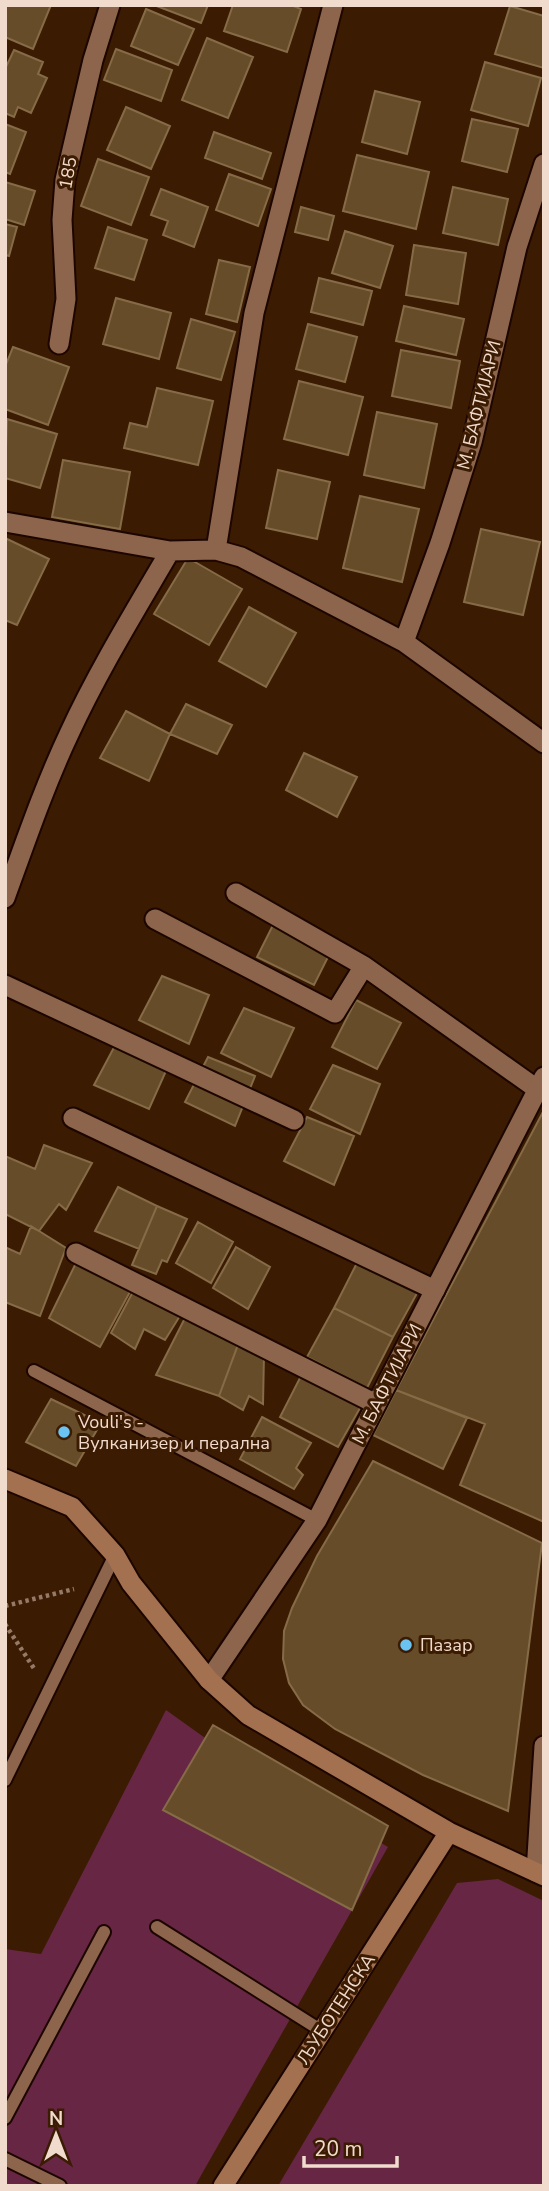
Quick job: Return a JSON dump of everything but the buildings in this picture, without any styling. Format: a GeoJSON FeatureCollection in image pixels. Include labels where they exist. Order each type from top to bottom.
{"type":"FeatureCollection","features":[{"type":"Feature","properties":{"kind":"main road"},"geometry":{"type":"LineString","coordinates":[[5,1479],[72,1507],[115,1555],[131,1583],[209,1680],[248,1715],[449,1832],[540,1874]]}},
{"type":"Feature","properties":{"kind":"main road","name":"ЉУБОТЕНСКА"},"geometry":{"type":"LineString","coordinates":[[223,2186],[449,1832]]}},
{"type":"Feature","properties":{"kind":"street","name":"185"},"geometry":{"type":"LineString","coordinates":[[58,344],[66,299],[62,220],[65,180],[93,60],[110,5]]}},
{"type":"Feature","properties":{"kind":"street"},"geometry":{"type":"LineString","coordinates":[[216,550],[254,313],[332,5]]}},
{"type":"Feature","properties":{"kind":"street","name":"М. БАФТИЈАРИ"},"geometry":{"type":"LineString","coordinates":[[404,642],[440,543],[472,442],[517,247],[544,164]]}},
{"type":"Feature","properties":{"kind":"street"},"geometry":{"type":"LineString","coordinates":[[5,522],[170,551],[216,550],[241,556],[404,642],[544,743]]}},
{"type":"Feature","properties":{"kind":"street"},"geometry":{"type":"LineString","coordinates":[[5,898],[69,733],[124,628],[170,551]]}},
{"type":"Feature","properties":{"kind":"street"},"geometry":{"type":"LineString","coordinates":[[236,893],[364,966],[412,1002],[541,1083]]}},
{"type":"Feature","properties":{"kind":"street"},"geometry":{"type":"LineString","coordinates":[[155,919],[335,1013],[364,966]]}},
{"type":"Feature","properties":{"kind":"street"},"geometry":{"type":"LineString","coordinates":[[5,985],[294,1120]]}},
{"type":"Feature","properties":{"kind":"street","name":"М. БАФТИЈАРИ"},"geometry":{"type":"LineString","coordinates":[[209,1680],[317,1520],[541,1083]]}},
{"type":"Feature","properties":{"kind":"street"},"geometry":{"type":"LineString","coordinates":[[74,1118],[435,1290]]}},
{"type":"Feature","properties":{"kind":"street"},"geometry":{"type":"LineString","coordinates":[[76,1253],[376,1404]]}},
{"type":"Feature","properties":{"kind":"street"},"geometry":{"type":"LineString","coordinates":[[540,1874],[544,1746]]}},
{"type":"Feature","properties":{"kind":"lane"},"geometry":{"type":"LineString","coordinates":[[34,1371],[317,1520]]}},
{"type":"Feature","properties":{"kind":"lane"},"geometry":{"type":"LineString","coordinates":[[5,1780],[115,1555]]}},
{"type":"Feature","properties":{"kind":"lane"},"geometry":{"type":"LineString","coordinates":[[158,1927],[322,2031]]}},
{"type":"Feature","properties":{"kind":"lane"},"geometry":{"type":"LineString","coordinates":[[5,2118],[104,1932]]}},
{"type":"Feature","properties":{"kind":"lane"},"geometry":{"type":"LineString","coordinates":[[5,2160],[60,2186]]}},
{"type":"Feature","properties":{"kind":"path"},"geometry":{"type":"LineString","coordinates":[[5,1606],[102,1583]]}},
{"type":"Feature","properties":{"kind":"path"},"geometry":{"type":"LineString","coordinates":[[5,1624],[48,1692]]}},
{"type":"Feature","properties":{"kind":"shaded area"},"geometry":{"type":"Polygon","coordinates":[[[166,1710],[208,1740],[388,1847],[195,2186],[5,2186],[5,1949],[41,1954],[166,1710]]]}},
{"type":"Feature","properties":{"kind":"shaded area"},"geometry":{"type":"Polygon","coordinates":[[[498,1879],[544,1901],[544,2186],[278,2186],[457,1883],[498,1879]]]}},
{"type":"Feature","properties":{"kind":"place","name":"Vouli's - Вулканизер и перална"},"geometry":{"type":"Point","coordinates":[64,1432]}},
{"type":"Feature","properties":{"kind":"place","name":"Пазар"},"geometry":{"type":"Point","coordinates":[406,1645]}}]}
